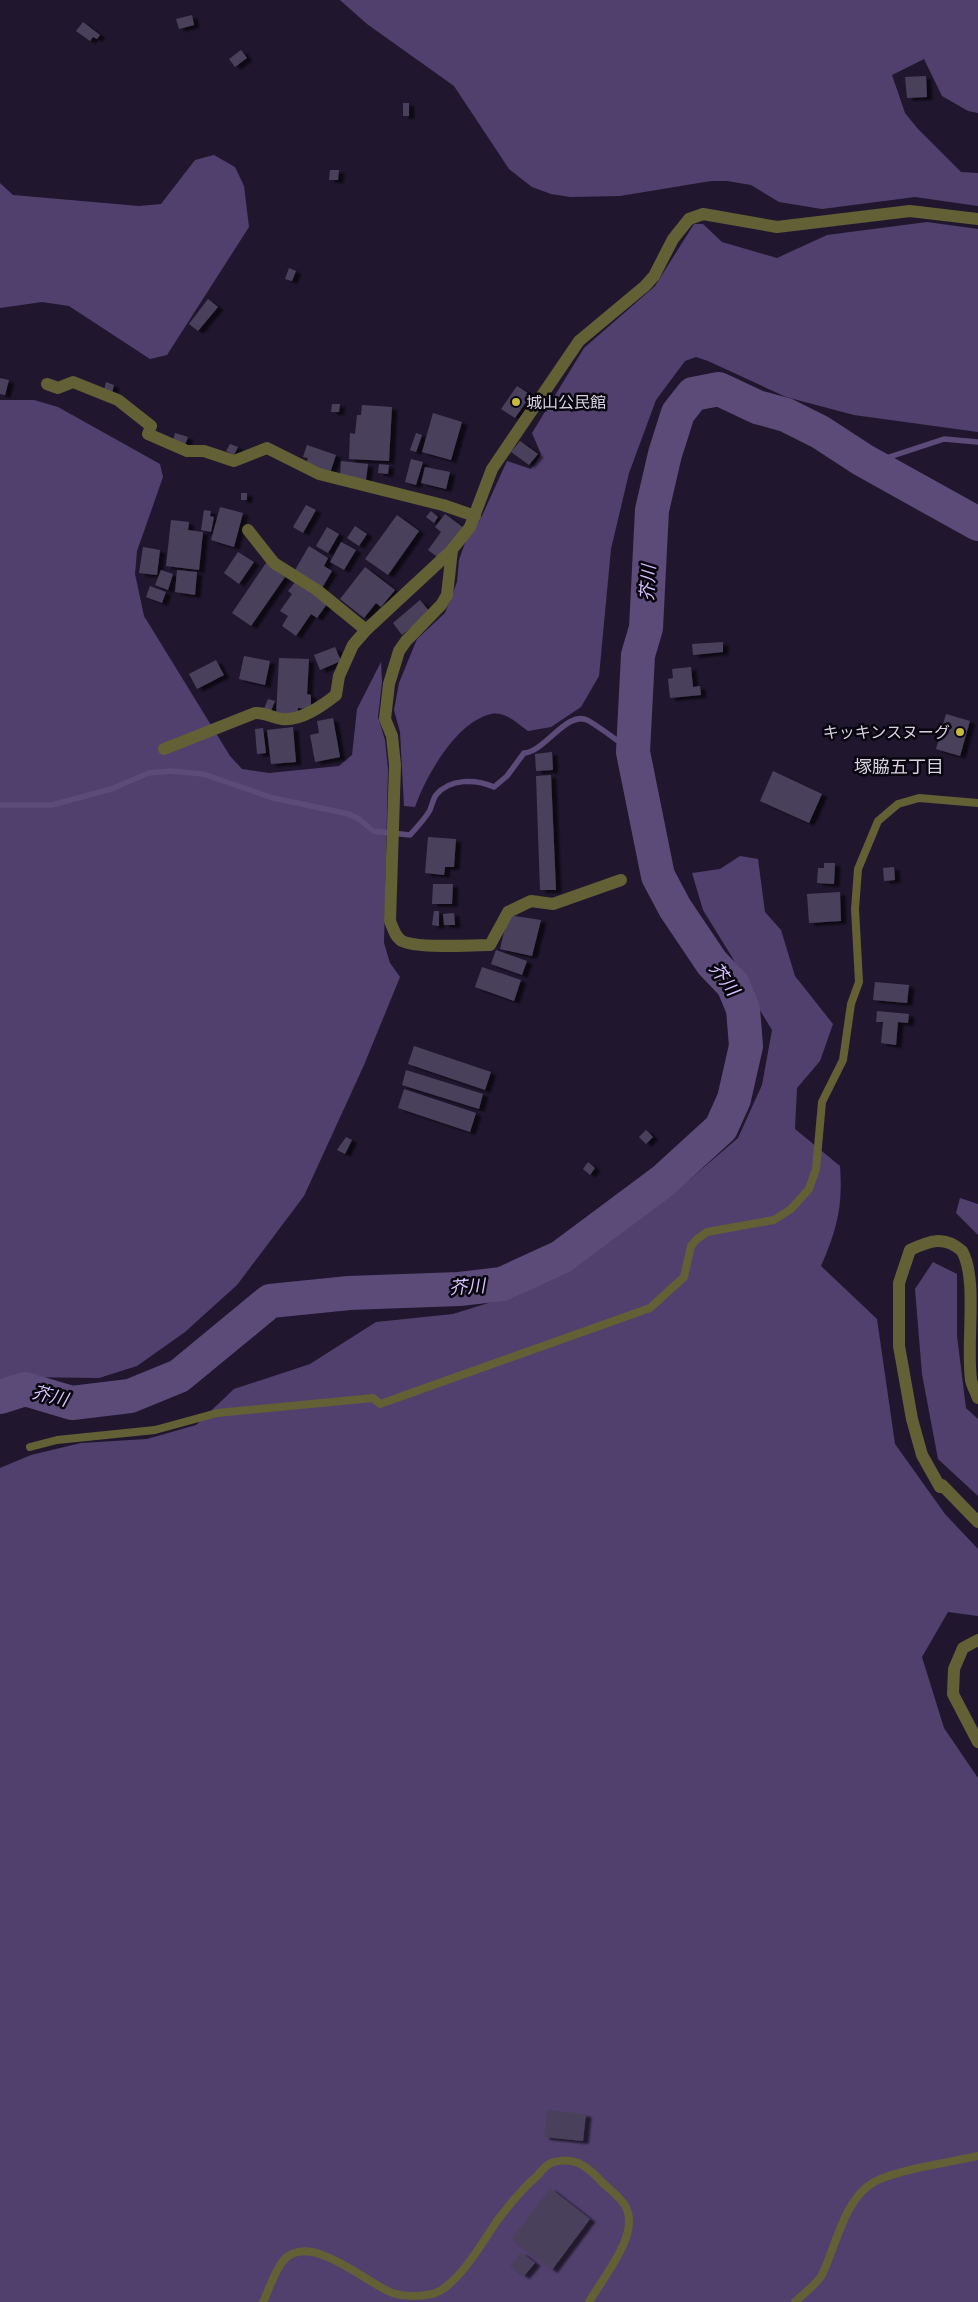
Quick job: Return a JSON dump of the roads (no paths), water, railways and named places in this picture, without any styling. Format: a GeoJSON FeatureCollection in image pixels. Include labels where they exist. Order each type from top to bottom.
{"type":"FeatureCollection","features":[{"type":"Feature","properties":{"kind":"street"},"geometry":{"type":"LineString","coordinates":[[164,749],[255,712],[262,712],[283,719],[306,714],[336,695],[339,676],[353,645],[366,630],[452,550],[475,516],[492,468],[579,340],[645,286],[654,276],[673,239],[689,219],[703,214],[777,227],[910,211],[978,219]]}},
{"type":"Feature","properties":{"kind":"street"},"geometry":{"type":"LineString","coordinates":[[47,384],[58,388],[73,382],[118,400],[151,426],[148,434],[187,451],[204,452],[234,461],[267,448],[319,474],[443,505],[475,516]]}},
{"type":"Feature","properties":{"kind":"street"},"geometry":{"type":"LineString","coordinates":[[248,530],[274,563],[317,590],[366,630]]}},
{"type":"Feature","properties":{"kind":"street"},"geometry":{"type":"LineString","coordinates":[[452,550],[447,595],[441,606],[406,641],[399,651],[389,684],[385,719],[392,736],[395,765],[390,921],[395,933],[402,941],[419,945],[490,945],[508,912],[531,901],[553,904],[621,880]]}},
{"type":"Feature","properties":{"kind":"street"},"geometry":{"type":"LineString","coordinates":[[978,1398],[971,1380],[978,1277],[971,1259],[954,1243],[932,1240],[910,1250],[899,1283],[899,1346],[912,1419],[922,1455],[940,1487],[942,1485],[978,1522]]}},
{"type":"Feature","properties":{"kind":"street"},"geometry":{"type":"LineString","coordinates":[[978,1640],[963,1648],[954,1669],[953,1694],[978,1742]]}},
{"type":"Feature","properties":{"kind":"lane"},"geometry":{"type":"LineString","coordinates":[[30,1447],[57,1440],[155,1430],[218,1412],[373,1398],[380,1404],[650,1308],[684,1277],[691,1246],[696,1240],[707,1232],[774,1220],[792,1208],[810,1189],[816,1169],[822,1102],[843,1060],[852,1004],[859,982],[855,909],[858,869],[878,821],[898,804],[919,798],[978,803]]}},
{"type":"Feature","properties":{"kind":"lane"},"geometry":{"type":"LineString","coordinates":[[795,2302],[821,2276],[843,2222],[861,2193],[867,2187],[874,2182],[908,2171],[978,2156]]}},
{"type":"Feature","properties":{"kind":"lane"},"geometry":{"type":"LineString","coordinates":[[263,2302],[283,2261],[297,2251],[316,2252],[389,2292],[420,2296],[435,2293],[453,2279],[475,2257],[496,2222],[524,2188],[552,2162],[570,2159],[585,2164],[624,2204],[629,2216],[629,2228],[625,2242],[589,2302]]}},
{"type":"Feature","properties":{"kind":"waterway","name":"芥川"},"geometry":{"type":"LineString","coordinates":[[0,1397],[25,1389],[72,1403],[130,1396],[179,1376],[270,1301],[349,1293],[459,1289],[502,1284],[561,1257],[663,1181],[721,1128],[734,1099],[746,1046],[743,1009],[733,985],[712,963],[675,908],[658,876],[633,752],[638,655],[646,628],[652,510],[665,454],[678,413],[693,394],[719,389],[757,407],[786,415],[820,432],[863,460],[978,524]]}},
{"type":"Feature","properties":{"kind":"waterway"},"geometry":{"type":"LineString","coordinates":[[871,463],[944,439],[978,442]]}},
{"type":"Feature","properties":{"kind":"waterway"},"geometry":{"type":"LineString","coordinates":[[0,805],[52,805],[111,789],[149,773],[170,771],[203,774],[273,798],[349,814],[359,819],[373,831],[410,835],[426,817],[435,797],[442,789],[448,785],[463,782],[479,782],[494,787],[507,776],[524,753],[540,746],[573,720],[589,721],[633,752]]}},
{"type":"Feature","properties":{"kind":"place","name":"城山公民館"},"geometry":{"type":"Point","coordinates":[516,402]}},
{"type":"Feature","properties":{"kind":"place","name":"キッキンスヌーグ"},"geometry":{"type":"Point","coordinates":[960,732]}},
{"type":"Feature","properties":{"kind":"district","name":"塚脇五丁目"},"geometry":{"type":"Point","coordinates":[899,767]}}]}
